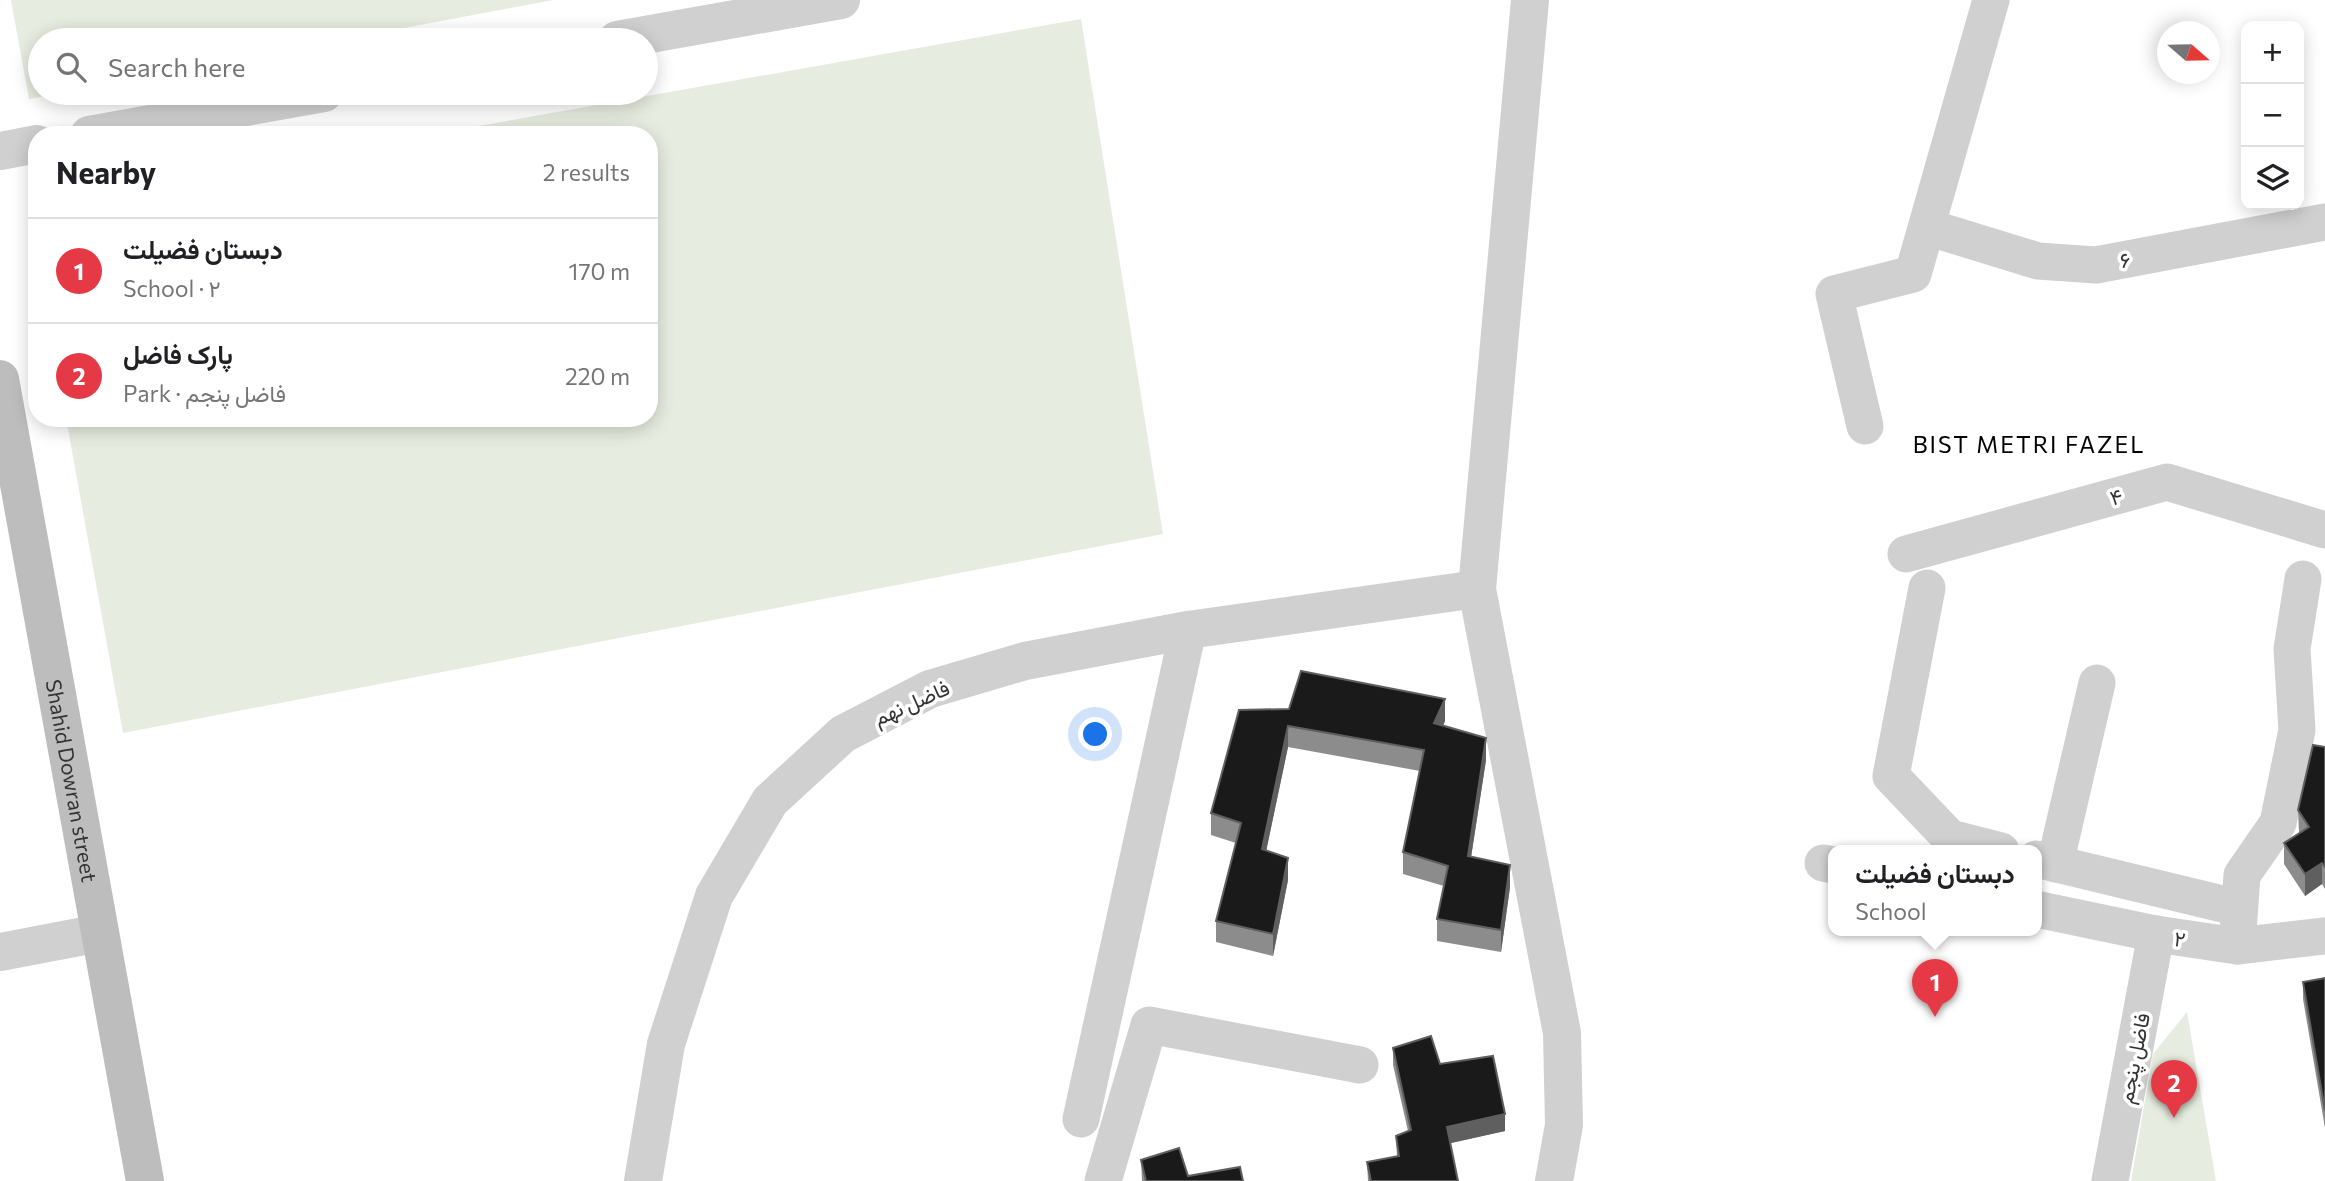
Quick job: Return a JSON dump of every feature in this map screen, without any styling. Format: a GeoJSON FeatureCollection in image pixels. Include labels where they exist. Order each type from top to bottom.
{"type":"FeatureCollection","features":[{"type":"Feature","properties":{"kind":"main road","name":"Shahid Dowran street"},"geometry":{"type":"LineString","coordinates":[[0,379],[145,1181]]}},
{"type":"Feature","properties":{"kind":"street"},"geometry":{"type":"LineString","coordinates":[[658,33],[841,0]]}},
{"type":"Feature","properties":{"kind":"street"},"geometry":{"type":"LineString","coordinates":[[1530,0],[1477,589],[1562,1033],[1564,1125],[1554,1181]]}},
{"type":"Feature","properties":{"kind":"street"},"geometry":{"type":"LineString","coordinates":[[1865,426],[1834,294],[1913,274],[1991,0]]}},
{"type":"Feature","properties":{"kind":"street"},"geometry":{"type":"LineString","coordinates":[[139,126],[257,105]]}},
{"type":"Feature","properties":{"kind":"street"},"geometry":{"type":"LineString","coordinates":[[0,151],[28,146]]}},
{"type":"Feature","properties":{"kind":"street","name":"۶"},"geometry":{"type":"LineString","coordinates":[[1927,227],[2038,261],[2096,264],[2325,222]]}},
{"type":"Feature","properties":{"kind":"street","name":"۴"},"geometry":{"type":"LineString","coordinates":[[1906,554],[2167,482],[2325,530]]}},
{"type":"Feature","properties":{"kind":"street"},"geometry":{"type":"LineString","coordinates":[[2237,946],[2242,875],[2278,823],[2297,730],[2292,649],[2303,579]]}},
{"type":"Feature","properties":{"kind":"street"},"geometry":{"type":"LineString","coordinates":[[1927,588],[1891,776],[1950,838],[1977,845]]}},
{"type":"Feature","properties":{"kind":"street","name":"فاضل نهم"},"geometry":{"type":"LineString","coordinates":[[643,1181],[666,1044],[714,896],[770,801],[843,734],[930,689],[1025,661],[1188,630],[1477,589]]}},
{"type":"Feature","properties":{"kind":"street"},"geometry":{"type":"LineString","coordinates":[[1081,1119],[1188,630]]}},
{"type":"Feature","properties":{"kind":"street"},"geometry":{"type":"LineString","coordinates":[[2096,683],[2046,861],[2239,908]]}},
{"type":"Feature","properties":{"kind":"street","name":"۲"},"geometry":{"type":"LineString","coordinates":[[2042,910],[2156,934],[2237,946],[2325,936]]}},
{"type":"Feature","properties":{"kind":"street"},"geometry":{"type":"LineString","coordinates":[[0,952],[100,933]]}},
{"type":"Feature","properties":{"kind":"street","name":"فاضل پنجم"},"geometry":{"type":"LineString","coordinates":[[2110,1181],[2156,934]]}},
{"type":"Feature","properties":{"kind":"street"},"geometry":{"type":"LineString","coordinates":[[1103,1181],[1150,1026],[1360,1065]]}},
{"type":"Feature","properties":{"kind":"shaded area"},"geometry":{"type":"Polygon","coordinates":[[[11,0],[553,0],[405,28],[28,28],[28,94],[11,0]]]}},
{"type":"Feature","properties":{"kind":"shaded area"},"geometry":{"type":"Polygon","coordinates":[[[1081,19],[1163,534],[123,733],[68,427],[658,427],[658,126],[479,126],[597,105],[658,105],[658,94],[1081,19]]]}},
{"type":"Feature","properties":{"kind":"shaded area"},"geometry":{"type":"Polygon","coordinates":[[[2187,1012],[2216,1181],[2131,1181],[2153,1054],[2187,1012]]]}},
{"type":"Feature","properties":{"kind":"building"},"geometry":{"type":"Polygon","coordinates":[[[1301,671],[1445,699],[1434,723],[1486,738],[1468,856],[1510,865],[1501,930],[1437,919],[1448,866],[1403,852],[1424,750],[1288,726],[1262,849],[1288,858],[1273,934],[1216,921],[1241,823],[1211,813],[1239,710],[1289,709],[1301,671]]]}},
{"type":"Feature","properties":{"kind":"building"},"geometry":{"type":"Polygon","coordinates":[[[2313,745],[2325,747],[2325,867],[2322,863],[2305,874],[2284,843],[2309,827],[2298,810],[2313,745]]]}},
{"type":"Feature","properties":{"kind":"building"},"geometry":{"type":"Polygon","coordinates":[[[2325,978],[2325,1111],[2303,982],[2325,978]]]}},
{"type":"Feature","properties":{"kind":"building"},"geometry":{"type":"Polygon","coordinates":[[[1431,1036],[1440,1064],[1493,1056],[1505,1114],[1447,1127],[1458,1181],[1371,1181],[1367,1162],[1399,1156],[1396,1136],[1411,1130],[1393,1048],[1431,1036]]]}},
{"type":"Feature","properties":{"kind":"building"},"geometry":{"type":"Polygon","coordinates":[[[1179,1148],[1188,1176],[1240,1167],[1243,1181],[1146,1181],[1141,1160],[1179,1148]]]}},
{"type":"Feature","properties":{"kind":"place","name":"دبستان فضیلت"},"geometry":{"type":"Point","coordinates":[1935,1017]}},
{"type":"Feature","properties":{"kind":"place","name":"پارک فاضل"},"geometry":{"type":"Point","coordinates":[2174,1118]}},
{"type":"Feature","properties":{"kind":"district","name":"BIST METRI FAZEL"},"geometry":{"type":"Point","coordinates":[2029,444]}}]}
